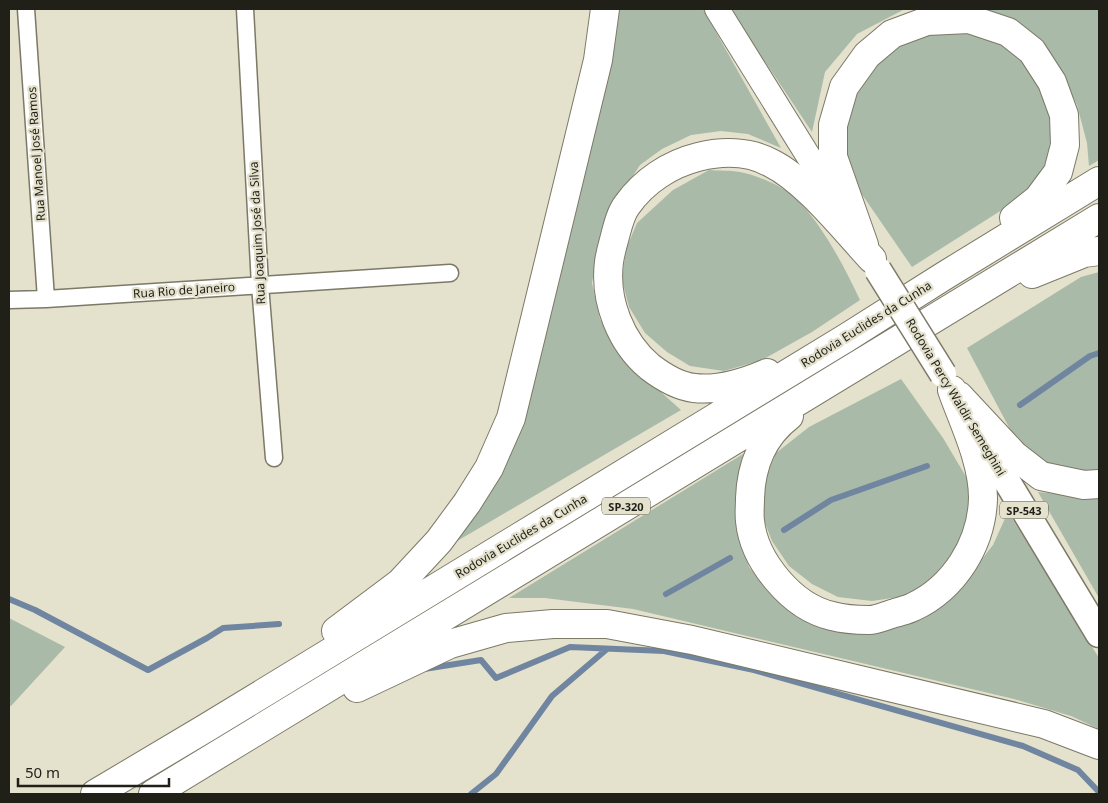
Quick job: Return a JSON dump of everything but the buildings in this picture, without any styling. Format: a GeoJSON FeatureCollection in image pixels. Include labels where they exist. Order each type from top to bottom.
{"type":"FeatureCollection","features":[{"type":"Feature","properties":{"kind":"highway"},"geometry":{"type":"LineString","coordinates":[[206,728],[400,583],[439,541],[467,503],[489,468],[511,418],[598,60],[605,9]]}},
{"type":"Feature","properties":{"kind":"highway"},"geometry":{"type":"LineString","coordinates":[[872,260],[834,157],[832,125],[844,86],[867,55],[892,34],[927,21],[969,19],[1008,32],[1032,51],[1052,82],[1064,115],[1065,145],[1058,172],[1038,199],[944,276]]}},
{"type":"Feature","properties":{"kind":"highway"},"geometry":{"type":"LineString","coordinates":[[846,338],[747,382],[721,387],[694,388],[666,379],[638,356],[616,320],[610,292],[609,263],[617,230],[626,206],[641,188],[663,171],[688,159],[715,153],[739,153],[771,162],[801,183],[872,260]]}},
{"type":"Feature","properties":{"kind":"highway","name":"Rodovia Euclides da Cunha"},"geometry":{"type":"LineString","coordinates":[[94,794],[206,728],[846,338],[1099,181]]}},
{"type":"Feature","properties":{"kind":"highway","name":"SP-320"},"geometry":{"type":"LineString","coordinates":[[154,794],[1099,218]]}},
{"type":"Feature","properties":{"kind":"highway"},"geometry":{"type":"LineString","coordinates":[[958,303],[1084,253],[1099,251]]}},
{"type":"Feature","properties":{"kind":"highway"},"geometry":{"type":"LineString","coordinates":[[854,367],[778,425],[758,455],[751,482],[749,520],[757,550],[777,580],[801,603],[831,616],[871,620],[913,607],[939,590],[963,565],[973,546],[981,521],[983,497],[978,462],[948,383]]}},
{"type":"Feature","properties":{"kind":"highway"},"geometry":{"type":"LineString","coordinates":[[948,383],[1014,455],[1041,476],[1084,486],[1099,484]]}},
{"type":"Feature","properties":{"kind":"highway"},"geometry":{"type":"LineString","coordinates":[[224,751],[450,644],[506,628],[553,624],[607,624],[692,640],[1044,724],[1099,745]]}},
{"type":"Feature","properties":{"kind":"main road","name":"Rodovia Percy Waldir Semeghini"},"geometry":{"type":"LineString","coordinates":[[718,9],[948,383],[1099,634]]}},
{"type":"Feature","properties":{"kind":"street","name":"Rua Manoel José Ramos"},"geometry":{"type":"LineString","coordinates":[[26,9],[46,299]]}},
{"type":"Feature","properties":{"kind":"street","name":"Rua Joaquim José da Silva"},"geometry":{"type":"LineString","coordinates":[[245,9],[260,285],[274,458]]}},
{"type":"Feature","properties":{"kind":"street","name":"Rua Rio de Janeiro"},"geometry":{"type":"LineString","coordinates":[[9,300],[450,274]]}},
{"type":"Feature","properties":{"kind":"green space"},"geometry":{"type":"Polygon","coordinates":[[[616,9],[703,9],[781,148],[748,134],[721,131],[691,135],[662,149],[640,165],[623,191],[602,230],[592,283],[600,319],[618,347],[635,369],[681,410],[452,544],[563,255],[606,86],[613,52],[616,9]]]}},
{"type":"Feature","properties":{"kind":"green space"},"geometry":{"type":"Polygon","coordinates":[[[730,9],[912,9],[903,10],[857,34],[825,72],[812,132],[730,9]]]}},
{"type":"Feature","properties":{"kind":"green space"},"geometry":{"type":"Polygon","coordinates":[[[973,9],[1099,9],[1099,160],[1089,166],[1087,143],[1077,105],[1063,77],[1037,38],[1002,15],[973,9]]]}},
{"type":"Feature","properties":{"kind":"green space"},"geometry":{"type":"Polygon","coordinates":[[[964,30],[991,38],[1024,60],[1053,111],[1048,163],[1030,192],[912,267],[861,193],[842,145],[851,106],[870,68],[909,37],[964,30]]]}},
{"type":"Feature","properties":{"kind":"green space"},"geometry":{"type":"Polygon","coordinates":[[[709,170],[736,171],[754,176],[778,186],[798,200],[825,235],[860,300],[812,332],[762,360],[724,371],[690,366],[667,352],[645,333],[629,307],[622,280],[626,249],[637,223],[673,190],[709,170]]]}},
{"type":"Feature","properties":{"kind":"green space"},"geometry":{"type":"Polygon","coordinates":[[[1099,272],[1099,472],[1067,471],[1037,462],[1013,435],[967,348],[1081,277],[1099,272]]]}},
{"type":"Feature","properties":{"kind":"green space"},"geometry":{"type":"Polygon","coordinates":[[[901,379],[943,438],[968,480],[971,519],[952,560],[931,582],[905,596],[872,601],[838,597],[812,584],[789,566],[772,541],[762,515],[763,485],[776,453],[809,427],[901,379]]]}},
{"type":"Feature","properties":{"kind":"green space"},"geometry":{"type":"Polygon","coordinates":[[[743,454],[736,491],[736,526],[749,567],[771,594],[796,615],[823,624],[884,630],[915,622],[950,600],[993,545],[1008,512],[1099,658],[1099,729],[1071,716],[1014,699],[633,609],[545,598],[509,598],[743,454]]]}},
{"type":"Feature","properties":{"kind":"green space"},"geometry":{"type":"Polygon","coordinates":[[[1038,492],[1099,498],[1099,598],[1038,492]]]}},
{"type":"Feature","properties":{"kind":"green space"},"geometry":{"type":"Polygon","coordinates":[[[9,618],[65,647],[11,706],[9,705],[9,618]]]}},
{"type":"Feature","properties":{"kind":"waterway"},"geometry":{"type":"LineString","coordinates":[[1020,405],[1090,356],[1099,353]]}},
{"type":"Feature","properties":{"kind":"waterway"},"geometry":{"type":"LineString","coordinates":[[784,530],[831,500],[927,466]]}},
{"type":"Feature","properties":{"kind":"waterway"},"geometry":{"type":"LineString","coordinates":[[666,594],[730,558]]}},
{"type":"Feature","properties":{"kind":"waterway"},"geometry":{"type":"LineString","coordinates":[[9,599],[35,610],[148,670],[223,628],[279,624]]}},
{"type":"Feature","properties":{"kind":"waterway"},"geometry":{"type":"LineString","coordinates":[[424,669],[481,660],[496,678],[570,647],[664,651],[754,670],[1023,746],[1078,770],[1099,792]]}},
{"type":"Feature","properties":{"kind":"waterway"},"geometry":{"type":"LineString","coordinates":[[471,794],[496,774],[552,696],[607,649]]}}]}
